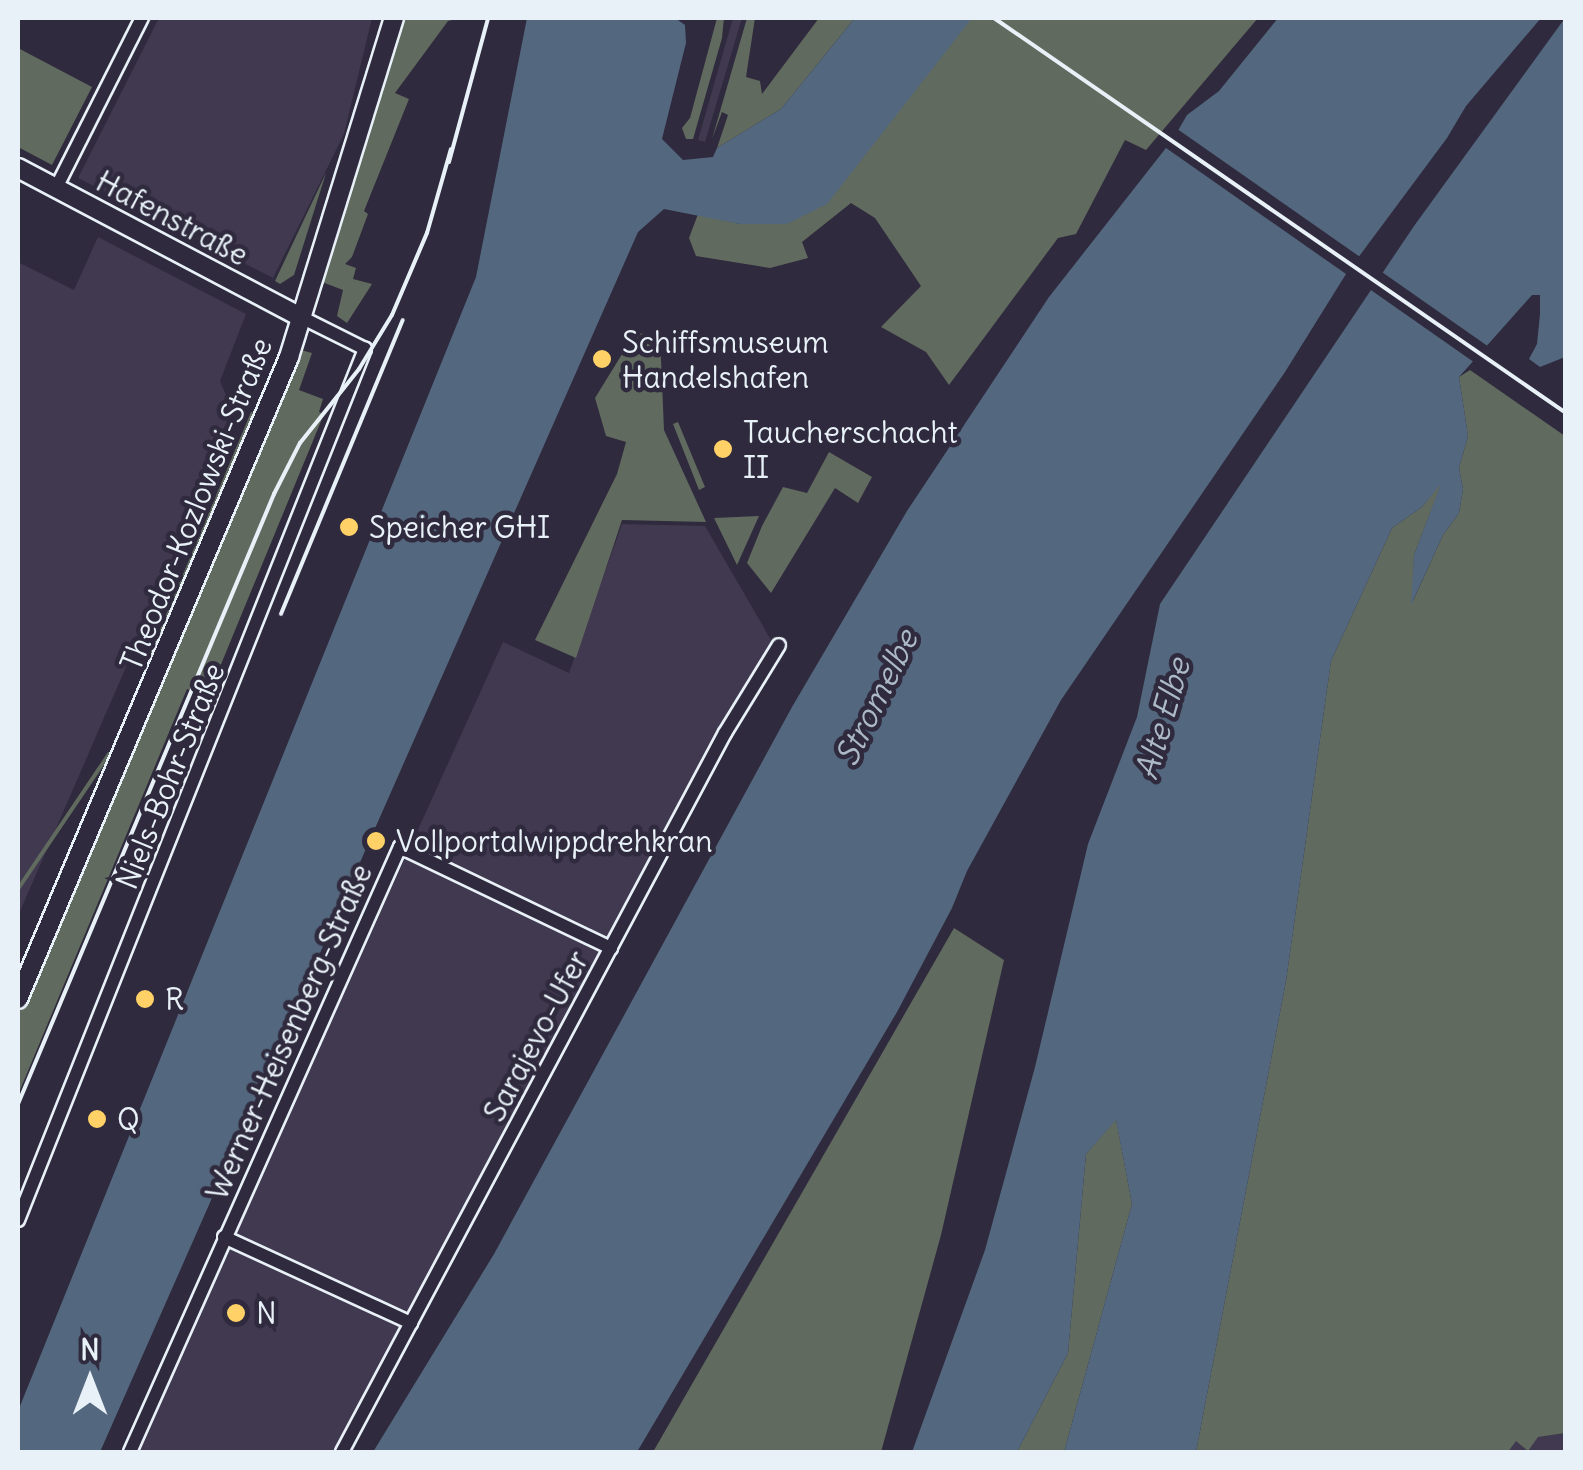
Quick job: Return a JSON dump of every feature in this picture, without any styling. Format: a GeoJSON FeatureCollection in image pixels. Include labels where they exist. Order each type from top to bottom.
{"type":"FeatureCollection","features":[{"type":"Feature","properties":{"kind":"main road","name":"Theodor-Kozlowski-Straße"},"geometry":{"type":"LineString","coordinates":[[18,999],[283,370],[394,18]]}},
{"type":"Feature","properties":{"kind":"main road","name":"Hafenstraße"},"geometry":{"type":"LineString","coordinates":[[18,168],[301,317]]}},
{"type":"Feature","properties":{"kind":"street"},"geometry":{"type":"LineString","coordinates":[[56,188],[142,18]]}},
{"type":"Feature","properties":{"kind":"street","name":"Niels-Bohr-Straße"},"geometry":{"type":"LineString","coordinates":[[18,1220],[366,349],[301,317]]}},
{"type":"Feature","properties":{"kind":"street","name":"Sarajevo-Ufer"},"geometry":{"type":"LineString","coordinates":[[342,1452],[725,733],[780,645]]}},
{"type":"Feature","properties":{"kind":"street","name":"Werner-Heisenberg-Straße"},"geometry":{"type":"LineString","coordinates":[[130,1452],[400,847],[611,948]]}},
{"type":"Feature","properties":{"kind":"street"},"geometry":{"type":"LineString","coordinates":[[224,1238],[411,1324]]}},
{"type":"Feature","properties":{"kind":"shaded area"},"geometry":{"type":"Polygon","coordinates":[[[159,18],[372,18],[344,134],[273,278],[78,178],[159,18]]]}},
{"type":"Feature","properties":{"kind":"shaded area"},"geometry":{"type":"Polygon","coordinates":[[[733,18],[742,18],[705,142],[698,140],[733,18]]]}},
{"type":"Feature","properties":{"kind":"shaded area"},"geometry":{"type":"Polygon","coordinates":[[[98,237],[246,314],[220,381],[235,416],[18,916],[18,262],[74,290],[98,237]]]}},
{"type":"Feature","properties":{"kind":"shaded area"},"geometry":{"type":"Polygon","coordinates":[[[622,524],[705,526],[778,652],[348,1452],[136,1452],[503,642],[569,673],[622,524]]]}},
{"type":"Feature","properties":{"kind":"shaded area"},"geometry":{"type":"Polygon","coordinates":[[[1565,1433],[1565,1452],[1508,1452],[1516,1440],[1565,1433]]]}},
{"type":"Feature","properties":{"kind":"green space"},"geometry":{"type":"Polygon","coordinates":[[[401,18],[460,18],[448,21],[395,93],[409,99],[364,211],[368,214],[352,257],[345,264],[356,268],[353,279],[372,284],[347,323],[337,316],[343,290],[322,282],[401,18]]]}},
{"type":"Feature","properties":{"kind":"green space"},"geometry":{"type":"Polygon","coordinates":[[[717,18],[724,18],[722,38],[693,139],[686,139],[682,128],[690,118],[717,18]]]}},
{"type":"Feature","properties":{"kind":"green space"},"geometry":{"type":"Polygon","coordinates":[[[747,18],[755,18],[746,77],[760,81],[762,94],[819,18],[855,18],[781,109],[717,148],[728,115],[722,112],[712,139],[747,18]]]}},
{"type":"Feature","properties":{"kind":"green space"},"geometry":{"type":"Polygon","coordinates":[[[972,18],[1258,18],[1146,150],[1125,140],[1076,234],[1058,238],[949,385],[926,352],[881,327],[921,286],[875,218],[851,203],[802,242],[808,258],[770,268],[696,256],[689,238],[698,214],[740,224],[972,18]]]}},
{"type":"Feature","properties":{"kind":"green space"},"geometry":{"type":"Polygon","coordinates":[[[18,48],[92,87],[52,165],[18,147],[18,48]]]}},
{"type":"Feature","properties":{"kind":"green space"},"geometry":{"type":"Polygon","coordinates":[[[326,173],[294,275],[280,284],[275,281],[326,173]]]}},
{"type":"Feature","properties":{"kind":"green space"},"geometry":{"type":"Polygon","coordinates":[[[635,333],[660,335],[664,430],[706,522],[622,520],[576,658],[535,640],[617,474],[626,442],[606,436],[595,398],[635,333]]]}},
{"type":"Feature","properties":{"kind":"green space"},"geometry":{"type":"Polygon","coordinates":[[[301,350],[312,353],[299,390],[323,399],[319,412],[324,414],[208,696],[187,689],[18,1095],[18,1016],[155,702],[301,350]]]}},
{"type":"Feature","properties":{"kind":"green space"},"geometry":{"type":"Polygon","coordinates":[[[1470,370],[1565,436],[1565,1433],[1538,1437],[1528,1451],[1516,1441],[1508,1452],[1196,1452],[1286,981],[1331,661],[1392,528],[1422,507],[1443,480],[1414,555],[1413,601],[1443,535],[1459,513],[1463,489],[1459,468],[1468,436],[1459,377],[1470,370]]]}},
{"type":"Feature","properties":{"kind":"green space"},"geometry":{"type":"Polygon","coordinates":[[[251,412],[254,413],[150,659],[150,653],[251,412]]]}},
{"type":"Feature","properties":{"kind":"green space"},"geometry":{"type":"Polygon","coordinates":[[[678,422],[705,487],[699,490],[673,424],[678,422]]]}},
{"type":"Feature","properties":{"kind":"green space"},"geometry":{"type":"Polygon","coordinates":[[[829,452],[872,477],[858,503],[835,488],[771,593],[747,563],[762,526],[783,487],[807,493],[829,452]]]}},
{"type":"Feature","properties":{"kind":"green space"},"geometry":{"type":"Polygon","coordinates":[[[759,516],[737,565],[714,518],[759,516]]]}},
{"type":"Feature","properties":{"kind":"green space"},"geometry":{"type":"Polygon","coordinates":[[[108,752],[111,754],[18,893],[18,885],[108,752]]]}},
{"type":"Feature","properties":{"kind":"green space"},"geometry":{"type":"Polygon","coordinates":[[[954,928],[1004,960],[941,1235],[881,1452],[653,1452],[954,928]]]}},
{"type":"Feature","properties":{"kind":"green space"},"geometry":{"type":"Polygon","coordinates":[[[1116,1119],[1132,1204],[1064,1452],[1017,1452],[1068,1353],[1086,1154],[1116,1119]]]}},
{"type":"Feature","properties":{"kind":"water"},"geometry":{"type":"Polygon","coordinates":[[[527,18],[675,18],[685,25],[686,43],[662,139],[683,160],[713,157],[717,148],[781,109],[855,18],[972,18],[827,204],[787,224],[740,224],[664,209],[638,232],[100,1452],[18,1452],[18,1411],[476,277],[527,18]]]}},
{"type":"Feature","properties":{"kind":"water","name":"Stromelbe"},"geometry":{"type":"Polygon","coordinates":[[[1278,18],[1541,18],[1466,106],[1447,138],[1346,274],[1285,372],[1061,700],[967,871],[952,908],[897,1012],[637,1452],[373,1452],[494,1254],[792,707],[907,511],[1049,297],[1173,139],[1187,115],[1219,91],[1278,18]]]}},
{"type":"Feature","properties":{"kind":"water","name":"Alte Elbe"},"geometry":{"type":"Polygon","coordinates":[[[1565,18],[1565,357],[1540,367],[1529,359],[1537,344],[1540,314],[1540,295],[1532,295],[1459,377],[1468,436],[1459,468],[1463,489],[1459,513],[1443,535],[1411,605],[1414,555],[1441,484],[1422,507],[1392,528],[1331,661],[1286,981],[1196,1452],[1064,1452],[1132,1204],[1116,1120],[1086,1154],[1068,1353],[1017,1452],[912,1452],[985,1250],[1035,1067],[1088,844],[1137,717],[1160,604],[1414,226],[1565,18]]]}},
{"type":"Feature","properties":{"kind":"pier"},"geometry":{"type":"Polygon","coordinates":[[[1173,126],[1363,259],[1350,277],[1160,144],[1173,126]]]}},
{"type":"Feature","properties":{"kind":"pier"},"geometry":{"type":"Polygon","coordinates":[[[1379,270],[1490,348],[1478,365],[1367,287],[1379,270]]]}},
{"type":"Feature","properties":{"kind":"railway"},"geometry":{"type":"LineString","coordinates":[[449,162],[488,18]]}},
{"type":"Feature","properties":{"kind":"railway"},"geometry":{"type":"LineString","coordinates":[[994,18],[1566,413]]}},
{"type":"Feature","properties":{"kind":"railway"},"geometry":{"type":"LineString","coordinates":[[18,1104],[274,494],[300,443],[359,369],[392,315],[427,233],[451,149]]}},
{"type":"Feature","properties":{"kind":"railway"},"geometry":{"type":"LineString","coordinates":[[281,614],[403,320]]}},
{"type":"Feature","properties":{"kind":"place","name":"Schiffsmuseum Handelshafen"},"geometry":{"type":"Point","coordinates":[602,359]}},
{"type":"Feature","properties":{"kind":"place","name":"Taucherschacht II"},"geometry":{"type":"Point","coordinates":[723,449]}},
{"type":"Feature","properties":{"kind":"place","name":"Speicher GHI"},"geometry":{"type":"Point","coordinates":[349,527]}},
{"type":"Feature","properties":{"kind":"place","name":"Vollportalwippdrehkran"},"geometry":{"type":"Point","coordinates":[376,841]}},
{"type":"Feature","properties":{"kind":"place","name":"R"},"geometry":{"type":"Point","coordinates":[145,999]}},
{"type":"Feature","properties":{"kind":"place","name":"Q"},"geometry":{"type":"Point","coordinates":[97,1119]}},
{"type":"Feature","properties":{"kind":"place","name":"N"},"geometry":{"type":"Point","coordinates":[236,1313]}}]}
